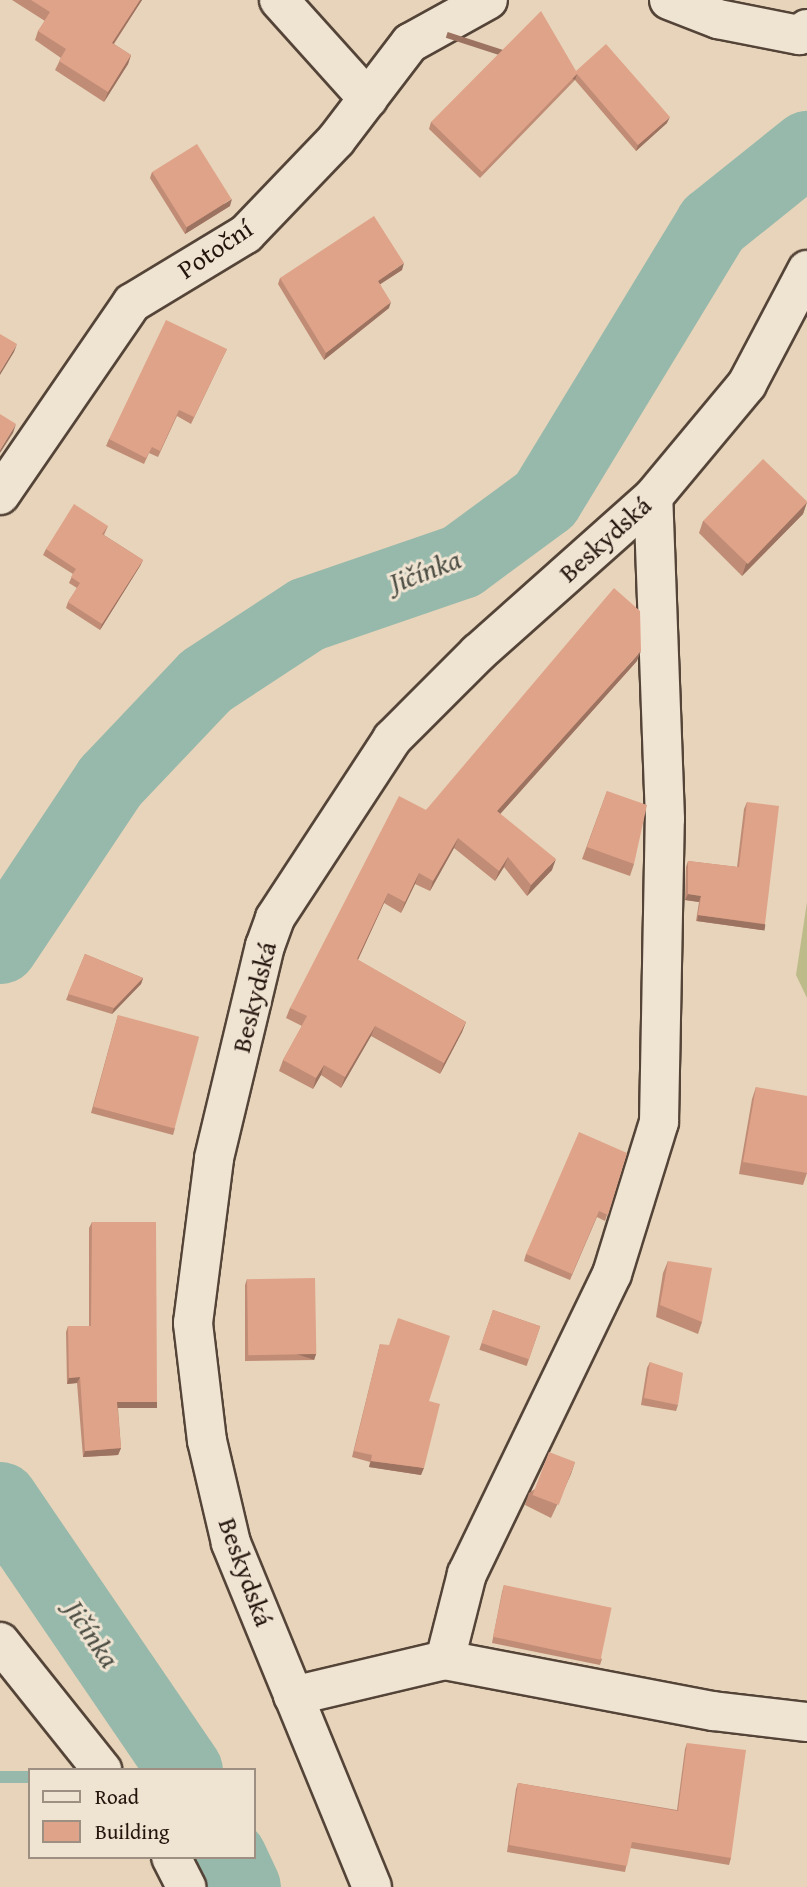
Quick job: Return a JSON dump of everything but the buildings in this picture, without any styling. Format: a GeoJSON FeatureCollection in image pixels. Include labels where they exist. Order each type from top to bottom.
{"type":"FeatureCollection","features":[{"type":"Feature","properties":{"kind":"street","name":"Potoční"},"geometry":{"type":"LineString","coordinates":[[0,495],[132,303],[246,234],[368,99],[410,43],[488,0]]}},
{"type":"Feature","properties":{"kind":"street"},"geometry":{"type":"LineString","coordinates":[[669,0],[718,19],[799,35],[807,29]]}},
{"type":"Feature","properties":{"kind":"street"},"geometry":{"type":"LineString","coordinates":[[292,4],[368,99]]}},
{"type":"Feature","properties":{"kind":"street","name":"Beskydská"},"geometry":{"type":"LineString","coordinates":[[372,1887],[231,1543],[207,1441],[193,1323],[214,1158],[265,946],[275,918],[392,739],[478,653],[653,497],[747,384],[807,271]]}},
{"type":"Feature","properties":{"kind":"street"},"geometry":{"type":"LineString","coordinates":[[445,1660],[467,1574],[612,1274],[659,1122],[665,819],[653,497]]}},
{"type":"Feature","properties":{"kind":"street"},"geometry":{"type":"LineString","coordinates":[[0,1642],[100,1768]]}},
{"type":"Feature","properties":{"kind":"street"},"geometry":{"type":"LineString","coordinates":[[293,1696],[445,1660],[713,1711],[807,1722]]}},
{"type":"Feature","properties":{"kind":"street"},"geometry":{"type":"LineString","coordinates":[[172,1859],[186,1887]]}},
{"type":"Feature","properties":{"kind":"shaded area"},"geometry":{"type":"Polygon","coordinates":[[[807,902],[807,998],[796,975],[807,902]]]}},
{"type":"Feature","properties":{"kind":"waterway","name":"Jičínka"},"geometry":{"type":"LineString","coordinates":[[0,946],[110,781],[206,680],[307,614],[461,561],[545,499],[712,224],[807,148]]}},
{"type":"Feature","properties":{"kind":"waterway","name":"Jičínka"},"geometry":{"type":"LineString","coordinates":[[0,1499],[184,1768]]}},
{"type":"Feature","properties":{"kind":"waterway"},"geometry":{"type":"LineString","coordinates":[[0,1777],[28,1777]]}},
{"type":"Feature","properties":{"kind":"waterway","name":"Jičínka"},"geometry":{"type":"LineString","coordinates":[[230,1859],[243,1887]]}}]}
